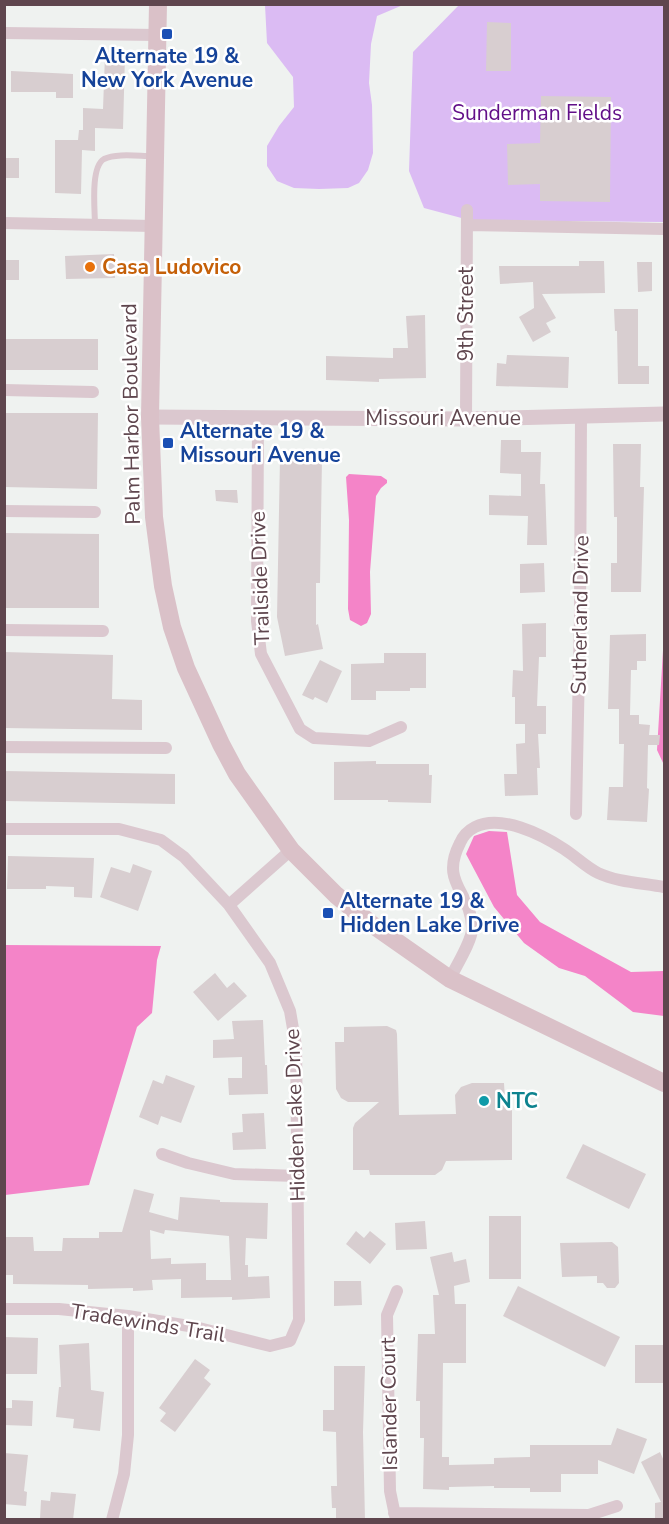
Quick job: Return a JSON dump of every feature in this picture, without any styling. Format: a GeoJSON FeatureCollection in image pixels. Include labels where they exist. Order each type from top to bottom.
{"type":"FeatureCollection","features":[{"type":"Feature","properties":{"kind":"main road","name":"Palm Harbor Boulevard"},"geometry":{"type":"LineString","coordinates":[[158,4],[150,417],[154,517],[163,586],[172,627],[186,668],[221,744],[237,774],[291,850],[345,902],[370,922],[450,978],[664,1083]]}},
{"type":"Feature","properties":{"kind":"street"},"geometry":{"type":"LineString","coordinates":[[4,33],[158,35]]}},
{"type":"Feature","properties":{"kind":"street","name":"9th Street"},"geometry":{"type":"LineString","coordinates":[[466,419],[467,210]]}},
{"type":"Feature","properties":{"kind":"street"},"geometry":{"type":"LineString","coordinates":[[4,223],[153,226]]}},
{"type":"Feature","properties":{"kind":"street"},"geometry":{"type":"LineString","coordinates":[[466,225],[664,230]]}},
{"type":"Feature","properties":{"kind":"street"},"geometry":{"type":"LineString","coordinates":[[4,390],[93,392]]}},
{"type":"Feature","properties":{"kind":"street","name":"Missouri Avenue"},"geometry":{"type":"LineString","coordinates":[[150,417],[466,419],[664,414]]}},
{"type":"Feature","properties":{"kind":"street","name":"Sutherland Drive"},"geometry":{"type":"LineString","coordinates":[[576,814],[581,416]]}},
{"type":"Feature","properties":{"kind":"street","name":"Trailside Drive"},"geometry":{"type":"LineString","coordinates":[[258,418],[257,621],[261,654],[300,729],[314,738],[369,741],[401,727]]}},
{"type":"Feature","properties":{"kind":"street"},"geometry":{"type":"LineString","coordinates":[[4,511],[95,513]]}},
{"type":"Feature","properties":{"kind":"street"},"geometry":{"type":"LineString","coordinates":[[4,630],[103,631]]}},
{"type":"Feature","properties":{"kind":"street"},"geometry":{"type":"LineString","coordinates":[[4,747],[166,748]]}},
{"type":"Feature","properties":{"kind":"street"},"geometry":{"type":"LineString","coordinates":[[450,978],[472,932],[471,914],[452,872],[453,858],[464,834],[475,827],[497,822],[539,834],[564,848],[597,873],[664,887]]}},
{"type":"Feature","properties":{"kind":"street","name":"Hidden Lake Drive"},"geometry":{"type":"LineString","coordinates":[[4,829],[119,829],[161,840],[184,857],[229,905],[270,963],[290,1011],[297,1046],[299,1320],[290,1341]]}},
{"type":"Feature","properties":{"kind":"street"},"geometry":{"type":"LineString","coordinates":[[229,905],[291,850]]}},
{"type":"Feature","properties":{"kind":"street"},"geometry":{"type":"LineString","coordinates":[[162,1154],[234,1174],[298,1176]]}},
{"type":"Feature","properties":{"kind":"street","name":"Islander Court"},"geometry":{"type":"LineString","coordinates":[[395,1516],[390,1491],[387,1315],[396,1290]]}},
{"type":"Feature","properties":{"kind":"street","name":"Tradewinds Trail"},"geometry":{"type":"LineString","coordinates":[[4,1309],[59,1310],[128,1316],[195,1327],[270,1346],[290,1341]]}},
{"type":"Feature","properties":{"kind":"street"},"geometry":{"type":"LineString","coordinates":[[112,1520],[124,1474],[128,1435],[128,1316]]}},
{"type":"Feature","properties":{"kind":"street"},"geometry":{"type":"LineString","coordinates":[[395,1516],[589,1515],[617,1506]]}},
{"type":"Feature","properties":{"kind":"lane"},"geometry":{"type":"LineString","coordinates":[[95,225],[94,194],[99,164],[104,159],[114,157],[154,156]]}},
{"type":"Feature","properties":{"kind":"green space"},"geometry":{"type":"Polygon","coordinates":[[[265,5],[403,5],[377,16],[371,44],[369,83],[373,153],[368,170],[359,183],[348,188],[294,188],[277,181],[267,166],[267,146],[294,107],[293,77],[267,43],[265,5]]]}},
{"type":"Feature","properties":{"kind":"green space","name":"Sunderman Fields"},"geometry":{"type":"Polygon","coordinates":[[[459,5],[664,5],[664,222],[469,220],[424,208],[409,171],[413,52],[459,5]]]}},
{"type":"Feature","properties":{"kind":"shaded area"},"geometry":{"type":"Polygon","coordinates":[[[349,474],[381,476],[387,480],[376,496],[370,572],[371,614],[367,623],[361,626],[350,620],[348,609],[349,520],[346,477],[349,474]]]}},
{"type":"Feature","properties":{"kind":"shaded area"},"geometry":{"type":"Polygon","coordinates":[[[664,634],[664,765],[657,750],[664,634]]]}},
{"type":"Feature","properties":{"kind":"shaded area"},"geometry":{"type":"Polygon","coordinates":[[[489,831],[507,832],[517,895],[540,922],[631,972],[664,971],[664,1016],[633,1012],[585,976],[559,968],[524,943],[494,907],[466,854],[474,836],[489,831]]]}},
{"type":"Feature","properties":{"kind":"shaded area"},"geometry":{"type":"Polygon","coordinates":[[[5,945],[161,946],[157,960],[152,1013],[137,1027],[89,1185],[5,1195],[5,945]]]}},
{"type":"Feature","properties":{"kind":"building"},"geometry":{"type":"Polygon","coordinates":[[[487,22],[511,23],[511,71],[486,71],[487,22]]]}},
{"type":"Feature","properties":{"kind":"building"},"geometry":{"type":"Polygon","coordinates":[[[105,55],[125,55],[123,129],[95,128],[95,151],[82,150],[81,194],[55,193],[55,140],[78,140],[79,130],[83,130],[83,108],[103,109],[105,55]]]}},
{"type":"Feature","properties":{"kind":"building"},"geometry":{"type":"Polygon","coordinates":[[[11,71],[73,74],[73,98],[56,98],[56,92],[11,92],[11,71]]]}},
{"type":"Feature","properties":{"kind":"building"},"geometry":{"type":"Polygon","coordinates":[[[541,96],[611,97],[610,202],[540,201],[540,184],[508,185],[507,144],[540,143],[541,96]]]}},
{"type":"Feature","properties":{"kind":"building"},"geometry":{"type":"Polygon","coordinates":[[[4,158],[19,158],[19,178],[4,178],[4,158]]]}},
{"type":"Feature","properties":{"kind":"building","name":"Casa Ludovico"},"geometry":{"type":"Polygon","coordinates":[[[114,254],[115,278],[66,279],[65,256],[114,254]]]}},
{"type":"Feature","properties":{"kind":"building"},"geometry":{"type":"Polygon","coordinates":[[[4,260],[19,260],[19,280],[4,280],[4,260]]]}},
{"type":"Feature","properties":{"kind":"building"},"geometry":{"type":"Polygon","coordinates":[[[579,261],[604,261],[605,293],[542,294],[556,318],[546,323],[551,332],[533,342],[519,317],[534,308],[533,282],[500,284],[499,266],[579,266],[579,261]]]}},
{"type":"Feature","properties":{"kind":"building"},"geometry":{"type":"Polygon","coordinates":[[[637,262],[652,262],[652,291],[638,292],[637,262]]]}},
{"type":"Feature","properties":{"kind":"building"},"geometry":{"type":"Polygon","coordinates":[[[614,309],[638,309],[638,366],[649,366],[649,384],[618,384],[617,331],[615,331],[614,309]]]}},
{"type":"Feature","properties":{"kind":"building"},"geometry":{"type":"Polygon","coordinates":[[[425,315],[426,378],[379,379],[379,382],[326,380],[326,356],[393,358],[393,348],[408,348],[406,316],[425,315]]]}},
{"type":"Feature","properties":{"kind":"building"},"geometry":{"type":"Polygon","coordinates":[[[4,339],[98,339],[98,370],[4,370],[4,339]]]}},
{"type":"Feature","properties":{"kind":"building"},"geometry":{"type":"Polygon","coordinates":[[[507,355],[569,357],[568,388],[496,386],[497,363],[506,364],[507,355]]]}},
{"type":"Feature","properties":{"kind":"building"},"geometry":{"type":"Polygon","coordinates":[[[4,413],[98,413],[97,489],[4,487],[4,413]]]}},
{"type":"Feature","properties":{"kind":"building"},"geometry":{"type":"Polygon","coordinates":[[[501,440],[521,440],[521,452],[541,452],[540,484],[545,484],[547,545],[527,545],[528,516],[489,515],[489,495],[521,496],[521,474],[500,473],[501,440]]]}},
{"type":"Feature","properties":{"kind":"building"},"geometry":{"type":"Polygon","coordinates":[[[613,444],[641,444],[640,487],[644,487],[641,592],[611,592],[611,563],[617,563],[613,444]]]}},
{"type":"Feature","properties":{"kind":"building"},"geometry":{"type":"Polygon","coordinates":[[[280,458],[322,458],[320,583],[316,583],[316,625],[318,624],[323,649],[285,656],[277,617],[280,458]]]}},
{"type":"Feature","properties":{"kind":"building"},"geometry":{"type":"Polygon","coordinates":[[[215,490],[237,490],[238,503],[216,501],[215,490]]]}},
{"type":"Feature","properties":{"kind":"building"},"geometry":{"type":"Polygon","coordinates":[[[4,533],[99,534],[99,608],[4,608],[4,533]]]}},
{"type":"Feature","properties":{"kind":"building"},"geometry":{"type":"Polygon","coordinates":[[[544,563],[545,592],[520,593],[520,564],[544,563]]]}},
{"type":"Feature","properties":{"kind":"building"},"geometry":{"type":"Polygon","coordinates":[[[546,623],[546,657],[539,657],[537,706],[546,706],[546,734],[538,734],[540,768],[537,768],[538,795],[505,796],[504,774],[517,774],[516,744],[525,743],[525,724],[515,724],[515,697],[512,697],[513,670],[523,671],[522,624],[546,623]]]}},
{"type":"Feature","properties":{"kind":"building"},"geometry":{"type":"Polygon","coordinates":[[[646,634],[646,661],[637,661],[637,670],[631,670],[630,715],[639,715],[639,724],[650,725],[649,735],[660,735],[659,745],[648,745],[647,822],[607,820],[609,787],[623,787],[624,744],[619,744],[619,709],[608,709],[610,635],[646,634]]]}},
{"type":"Feature","properties":{"kind":"building"},"geometry":{"type":"Polygon","coordinates":[[[4,652],[113,655],[112,699],[142,700],[142,730],[4,728],[4,652]]]}},
{"type":"Feature","properties":{"kind":"building"},"geometry":{"type":"Polygon","coordinates":[[[384,653],[426,653],[426,688],[410,688],[410,691],[376,691],[376,700],[351,700],[351,664],[384,663],[384,653]]]}},
{"type":"Feature","properties":{"kind":"building"},"geometry":{"type":"Polygon","coordinates":[[[320,660],[342,671],[327,703],[315,697],[313,700],[302,695],[320,660]]]}},
{"type":"Feature","properties":{"kind":"building"},"geometry":{"type":"Polygon","coordinates":[[[376,761],[376,764],[429,764],[429,775],[432,775],[431,803],[334,800],[334,762],[376,761]]]}},
{"type":"Feature","properties":{"kind":"building"},"geometry":{"type":"Polygon","coordinates":[[[4,771],[175,774],[175,804],[4,801],[4,771]]]}},
{"type":"Feature","properties":{"kind":"building"},"geometry":{"type":"Polygon","coordinates":[[[8,856],[94,858],[92,898],[74,897],[74,887],[46,886],[46,889],[7,889],[8,856]]]}},
{"type":"Feature","properties":{"kind":"building"},"geometry":{"type":"Polygon","coordinates":[[[133,864],[152,871],[138,911],[100,897],[111,867],[130,873],[133,864]]]}},
{"type":"Feature","properties":{"kind":"building"},"geometry":{"type":"Polygon","coordinates":[[[215,973],[227,988],[234,982],[247,996],[218,1021],[193,992],[215,973]]]}},
{"type":"Feature","properties":{"kind":"building"},"geometry":{"type":"Polygon","coordinates":[[[263,1020],[268,1094],[229,1095],[228,1078],[242,1078],[242,1057],[213,1058],[213,1040],[234,1039],[232,1021],[263,1020]]]}},
{"type":"Feature","properties":{"kind":"building","name":"NTC"},"geometry":{"type":"Polygon","coordinates":[[[387,1026],[396,1030],[397,1034],[399,1115],[456,1114],[455,1095],[461,1087],[472,1083],[504,1083],[505,1100],[512,1100],[512,1160],[446,1161],[442,1170],[435,1175],[370,1175],[369,1170],[353,1170],[353,1128],[355,1123],[379,1102],[348,1102],[341,1098],[336,1089],[335,1042],[344,1042],[344,1027],[387,1026]]]}},
{"type":"Feature","properties":{"kind":"building"},"geometry":{"type":"Polygon","coordinates":[[[166,1075],[195,1086],[181,1123],[161,1116],[158,1125],[139,1117],[153,1080],[163,1084],[166,1075]]]}},
{"type":"Feature","properties":{"kind":"building"},"geometry":{"type":"Polygon","coordinates":[[[264,1113],[266,1149],[233,1150],[232,1133],[243,1132],[242,1114],[264,1113]]]}},
{"type":"Feature","properties":{"kind":"building"},"geometry":{"type":"Polygon","coordinates":[[[583,1144],[646,1174],[629,1209],[566,1178],[583,1144]]]}},
{"type":"Feature","properties":{"kind":"building"},"geometry":{"type":"Polygon","coordinates":[[[134,1189],[154,1194],[149,1212],[178,1220],[180,1197],[220,1200],[220,1202],[268,1203],[267,1239],[246,1238],[245,1265],[248,1265],[248,1277],[269,1276],[270,1298],[232,1300],[232,1297],[181,1298],[181,1279],[152,1280],[153,1290],[133,1291],[133,1288],[88,1289],[88,1285],[13,1284],[13,1275],[4,1275],[4,1237],[33,1237],[34,1251],[62,1251],[63,1238],[99,1238],[99,1232],[122,1232],[134,1189]],[[150,1230],[151,1259],[171,1258],[171,1264],[206,1263],[206,1280],[231,1280],[229,1236],[165,1230],[164,1234],[150,1230]]]}},
{"type":"Feature","properties":{"kind":"building"},"geometry":{"type":"Polygon","coordinates":[[[489,1216],[521,1216],[521,1279],[489,1279],[489,1216]]]}},
{"type":"Feature","properties":{"kind":"building"},"geometry":{"type":"Polygon","coordinates":[[[425,1221],[427,1249],[396,1250],[395,1223],[425,1221]]]}},
{"type":"Feature","properties":{"kind":"building"},"geometry":{"type":"Polygon","coordinates":[[[356,1231],[364,1238],[370,1231],[386,1244],[370,1264],[346,1244],[356,1231]]]}},
{"type":"Feature","properties":{"kind":"building"},"geometry":{"type":"Polygon","coordinates":[[[612,1242],[618,1247],[619,1283],[615,1288],[607,1288],[603,1283],[597,1283],[597,1276],[562,1277],[560,1243],[612,1242]]]}},
{"type":"Feature","properties":{"kind":"building"},"geometry":{"type":"Polygon","coordinates":[[[452,1252],[454,1262],[466,1259],[470,1282],[454,1286],[455,1304],[466,1304],[466,1363],[443,1363],[442,1457],[449,1457],[449,1465],[494,1464],[494,1458],[530,1457],[530,1445],[611,1445],[617,1428],[647,1439],[634,1474],[598,1460],[598,1474],[561,1474],[561,1492],[530,1492],[530,1488],[494,1488],[494,1486],[449,1487],[449,1490],[423,1489],[424,1438],[420,1438],[420,1401],[416,1401],[418,1334],[435,1334],[433,1295],[439,1295],[430,1257],[452,1252]]]}},
{"type":"Feature","properties":{"kind":"building"},"geometry":{"type":"Polygon","coordinates":[[[334,1281],[361,1281],[362,1305],[334,1306],[334,1281]]]}},
{"type":"Feature","properties":{"kind":"building"},"geometry":{"type":"Polygon","coordinates":[[[518,1286],[620,1337],[605,1367],[503,1316],[518,1286]]]}},
{"type":"Feature","properties":{"kind":"building"},"geometry":{"type":"Polygon","coordinates":[[[4,1337],[38,1338],[37,1374],[4,1374],[4,1337]]]}},
{"type":"Feature","properties":{"kind":"building"},"geometry":{"type":"Polygon","coordinates":[[[89,1343],[91,1390],[104,1392],[100,1431],[73,1428],[74,1419],[56,1417],[59,1387],[61,1387],[59,1345],[89,1343]]]}},
{"type":"Feature","properties":{"kind":"building"},"geometry":{"type":"Polygon","coordinates":[[[635,1345],[664,1345],[664,1383],[635,1383],[635,1345]]]}},
{"type":"Feature","properties":{"kind":"building"},"geometry":{"type":"Polygon","coordinates":[[[195,1359],[210,1370],[204,1378],[211,1384],[175,1432],[160,1421],[166,1413],[159,1408],[195,1359]]]}},
{"type":"Feature","properties":{"kind":"building"},"geometry":{"type":"Polygon","coordinates":[[[334,1366],[365,1366],[363,1432],[365,1520],[336,1520],[336,1508],[332,1508],[331,1486],[337,1486],[336,1432],[323,1431],[323,1410],[334,1410],[334,1366]]]}},
{"type":"Feature","properties":{"kind":"building"},"geometry":{"type":"Polygon","coordinates":[[[12,1400],[33,1401],[32,1426],[4,1425],[4,1408],[12,1408],[12,1400]]]}},
{"type":"Feature","properties":{"kind":"building"},"geometry":{"type":"Polygon","coordinates":[[[660,1452],[664,1461],[664,1520],[655,1520],[655,1503],[661,1502],[641,1462],[660,1452]]]}},
{"type":"Feature","properties":{"kind":"building"},"geometry":{"type":"Polygon","coordinates":[[[4,1453],[28,1455],[24,1491],[27,1492],[26,1506],[4,1504],[4,1453]]]}},
{"type":"Feature","properties":{"kind":"building"},"geometry":{"type":"Polygon","coordinates":[[[51,1492],[76,1494],[73,1520],[40,1519],[41,1500],[50,1501],[51,1492]]]}},
{"type":"Feature","properties":{"kind":"place","name":"Alternate 19 & New York Avenue"},"geometry":{"type":"Point","coordinates":[167,34]}},
{"type":"Feature","properties":{"kind":"place","name":"Casa Ludovico"},"geometry":{"type":"Point","coordinates":[90,267]}},
{"type":"Feature","properties":{"kind":"place","name":"Alternate 19 & Missouri Avenue"},"geometry":{"type":"Point","coordinates":[168,443]}},
{"type":"Feature","properties":{"kind":"place","name":"Alternate 19 & Hidden Lake Drive"},"geometry":{"type":"Point","coordinates":[328,913]}},
{"type":"Feature","properties":{"kind":"place","name":"NTC"},"geometry":{"type":"Point","coordinates":[484,1101]}}]}
